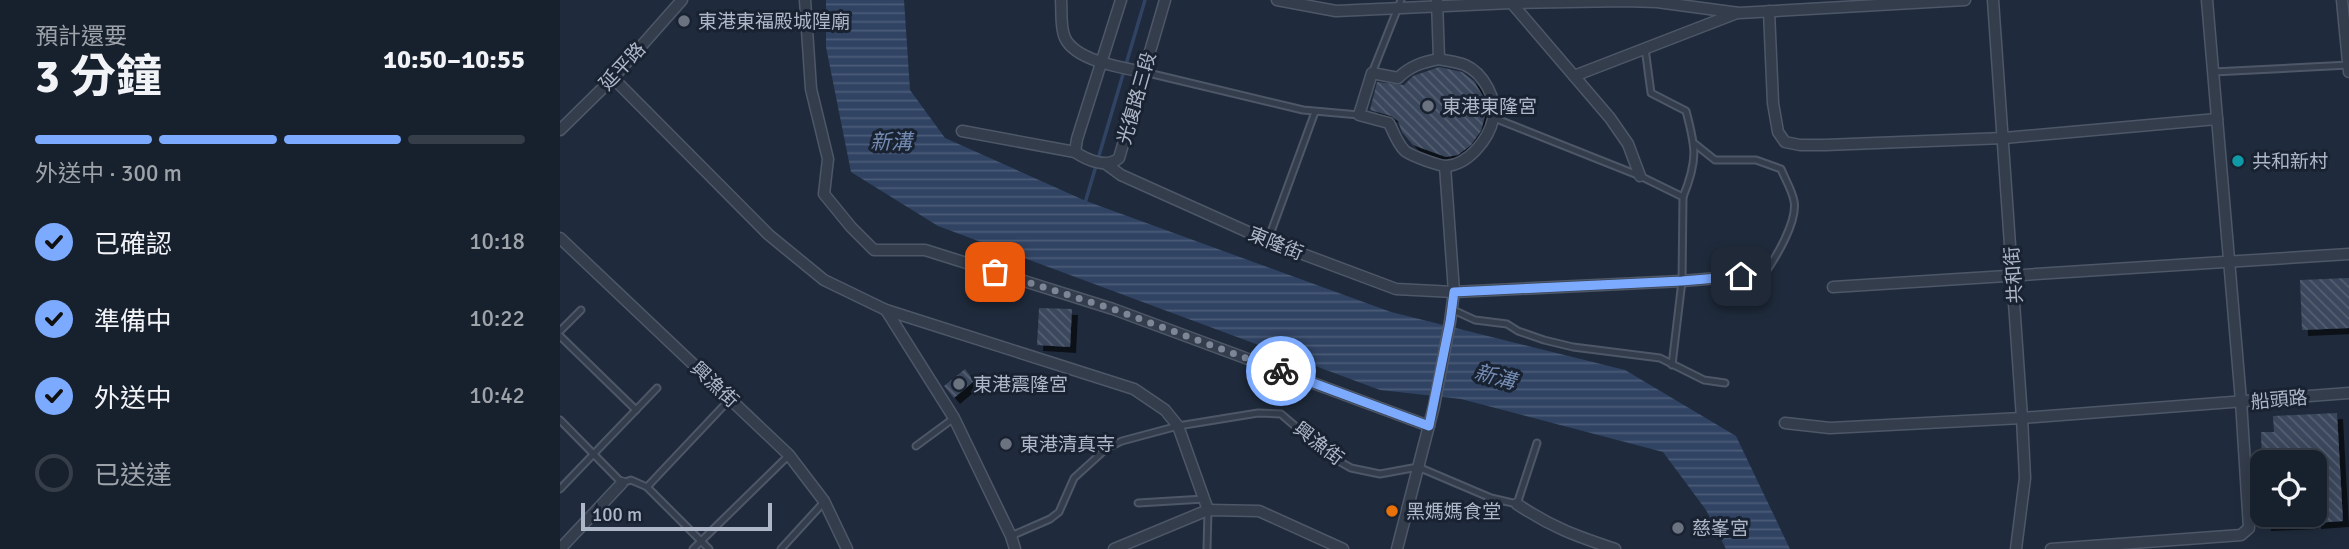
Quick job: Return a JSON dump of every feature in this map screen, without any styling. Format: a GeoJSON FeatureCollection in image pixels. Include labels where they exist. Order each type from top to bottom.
{"type":"FeatureCollection","features":[{"type":"Feature","properties":{"kind":"street","name":"延平路"},"geometry":{"type":"LineString","coordinates":[[560,130],[613,78],[682,0]]}},
{"type":"Feature","properties":{"kind":"street"},"geometry":{"type":"LineString","coordinates":[[806,0],[811,89],[828,159],[824,194],[874,250],[925,250],[1100,305],[1429,426]]}},
{"type":"Feature","properties":{"kind":"street"},"geometry":{"type":"LineString","coordinates":[[1061,0],[1065,38],[1073,48],[1102,63],[1144,72]]}},
{"type":"Feature","properties":{"kind":"street"},"geometry":{"type":"LineString","coordinates":[[1079,154],[1077,139],[1121,0]]}},
{"type":"Feature","properties":{"kind":"street","name":"光復路三段"},"geometry":{"type":"LineString","coordinates":[[962,131],[1079,154],[1107,164],[1114,163],[1119,158],[1165,0]]}},
{"type":"Feature","properties":{"kind":"street"},"geometry":{"type":"LineString","coordinates":[[1277,0],[1325,11],[1399,4],[1510,1],[1657,2],[1739,13],[1965,0]]}},
{"type":"Feature","properties":{"kind":"street","name":"共和街"},"geometry":{"type":"LineString","coordinates":[[1993,0],[2025,478],[2016,549]]}},
{"type":"Feature","properties":{"kind":"street"},"geometry":{"type":"LineString","coordinates":[[1784,423],[1830,428],[2022,418],[2242,401],[2207,0]]}},
{"type":"Feature","properties":{"kind":"street"},"geometry":{"type":"LineString","coordinates":[[2342,0],[2349,72]]}},
{"type":"Feature","properties":{"kind":"street"},"geometry":{"type":"LineString","coordinates":[[1510,1],[1610,118],[1628,144],[1640,176]]}},
{"type":"Feature","properties":{"kind":"street"},"geometry":{"type":"LineString","coordinates":[[1437,4],[1439,59]]}},
{"type":"Feature","properties":{"kind":"street"},"geometry":{"type":"LineString","coordinates":[[1769,11],[1773,103],[1778,132],[1785,142],[1825,145],[2004,138],[2217,119]]}},
{"type":"Feature","properties":{"kind":"street"},"geometry":{"type":"LineString","coordinates":[[1574,75],[1739,13]]}},
{"type":"Feature","properties":{"kind":"street"},"geometry":{"type":"LineString","coordinates":[[1439,59],[1467,66],[1484,81],[1492,98],[1494,118],[1486,137],[1476,150],[1460,161],[1445,166],[1406,152],[1394,136],[1389,123],[1359,115],[1372,73],[1398,78],[1406,70],[1420,63],[1439,59]]}},
{"type":"Feature","properties":{"kind":"street"},"geometry":{"type":"LineString","coordinates":[[613,78],[769,235],[824,280],[886,310],[1134,389],[1165,410],[1178,426],[1208,510]]}},
{"type":"Feature","properties":{"kind":"street","name":"東隆街"},"geometry":{"type":"LineString","coordinates":[[1107,164],[1121,175],[1268,241],[1396,289],[1454,292],[1741,276]]}},
{"type":"Feature","properties":{"kind":"street"},"geometry":{"type":"LineString","coordinates":[[1397,549],[1434,406],[1454,292],[1445,166]]}},
{"type":"Feature","properties":{"kind":"street","name":"興漁街"},"geometry":{"type":"LineString","coordinates":[[560,238],[789,455],[824,501],[847,549]]}},
{"type":"Feature","properties":{"kind":"street"},"geometry":{"type":"LineString","coordinates":[[1833,287],[2349,254]]}},
{"type":"Feature","properties":{"kind":"street"},"geometry":{"type":"LineString","coordinates":[[886,310],[954,418],[1015,549]]}},
{"type":"Feature","properties":{"kind":"street","name":"船頭路"},"geometry":{"type":"LineString","coordinates":[[2051,549],[2242,535],[2249,528],[2242,401],[2349,393]]}},
{"type":"Feature","properties":{"kind":"street"},"geometry":{"type":"LineString","coordinates":[[560,549],[622,483]]}},
{"type":"Feature","properties":{"kind":"street"},"geometry":{"type":"LineString","coordinates":[[1517,504],[1565,533],[1615,549]]}},
{"type":"Feature","properties":{"kind":"street"},"geometry":{"type":"LineString","coordinates":[[1114,549],[1208,510],[1259,511],[1343,549]]}},
{"type":"Feature","properties":{"kind":"lane"},"geometry":{"type":"LineString","coordinates":[[1372,73],[1399,4]]}},
{"type":"Feature","properties":{"kind":"lane"},"geometry":{"type":"LineString","coordinates":[[1645,48],[1651,93],[1686,111],[1695,144],[1693,172],[1683,197],[1682,281],[1672,365]]}},
{"type":"Feature","properties":{"kind":"lane"},"geometry":{"type":"LineString","coordinates":[[2213,72],[2349,65]]}},
{"type":"Feature","properties":{"kind":"lane"},"geometry":{"type":"LineString","coordinates":[[1144,72],[1315,112],[1359,115]]}},
{"type":"Feature","properties":{"kind":"lane"},"geometry":{"type":"LineString","coordinates":[[1268,241],[1315,112]]}},
{"type":"Feature","properties":{"kind":"lane"},"geometry":{"type":"LineString","coordinates":[[1494,118],[1640,176],[1683,197]]}},
{"type":"Feature","properties":{"kind":"lane"},"geometry":{"type":"LineString","coordinates":[[1695,144],[1715,160],[1756,160],[1781,169],[1795,203],[1785,242],[1772,264],[1765,273],[1741,276]]}},
{"type":"Feature","properties":{"kind":"lane"},"geometry":{"type":"LineString","coordinates":[[1451,309],[1475,320],[1507,324],[1518,331],[1573,347],[1660,358],[1704,380],[1725,383]]}},
{"type":"Feature","properties":{"kind":"lane"},"geometry":{"type":"LineString","coordinates":[[560,331],[581,310]]}},
{"type":"Feature","properties":{"kind":"lane"},"geometry":{"type":"LineString","coordinates":[[560,336],[636,410]]}},
{"type":"Feature","properties":{"kind":"lane"},"geometry":{"type":"LineString","coordinates":[[560,489],[657,388]]}},
{"type":"Feature","properties":{"kind":"lane"},"geometry":{"type":"LineString","coordinates":[[647,487],[730,399]]}},
{"type":"Feature","properties":{"kind":"lane","name":"興漁街"},"geometry":{"type":"LineString","coordinates":[[1011,536],[1050,519],[1059,512],[1074,478],[1107,448],[1122,441],[1178,426],[1258,413],[1281,414],[1321,449],[1351,468],[1380,474],[1418,467]]}},
{"type":"Feature","properties":{"kind":"lane"},"geometry":{"type":"LineString","coordinates":[[916,446],[954,418]]}},
{"type":"Feature","properties":{"kind":"lane"},"geometry":{"type":"LineString","coordinates":[[560,420],[622,483],[631,480],[647,487],[709,549]]}},
{"type":"Feature","properties":{"kind":"lane"},"geometry":{"type":"LineString","coordinates":[[1418,467],[1491,498],[1517,504],[1537,443]]}},
{"type":"Feature","properties":{"kind":"lane"},"geometry":{"type":"LineString","coordinates":[[693,549],[789,455]]}},
{"type":"Feature","properties":{"kind":"lane"},"geometry":{"type":"LineString","coordinates":[[1138,503],[1204,499]]}},
{"type":"Feature","properties":{"kind":"lane"},"geometry":{"type":"LineString","coordinates":[[781,549],[824,501]]}},
{"type":"Feature","properties":{"kind":"lane"},"geometry":{"type":"LineString","coordinates":[[1206,549],[1208,510]]}},
{"type":"Feature","properties":{"kind":"water","name":"新溝"},"geometry":{"type":"Polygon","coordinates":[[[826,0],[904,0],[910,90],[945,138],[1086,201],[1391,312],[1625,370],[1736,436],[1790,549],[1726,549],[1706,510],[1663,452],[1461,399],[1380,390],[938,226],[851,172],[826,47],[826,0]]]}},
{"type":"Feature","properties":{"kind":"building","name":"東港東隆宮"},"geometry":{"type":"Polygon","coordinates":[[[1439,67],[1462,72],[1474,81],[1484,98],[1486,112],[1481,131],[1471,145],[1458,155],[1446,157],[1413,145],[1402,132],[1398,121],[1370,110],[1377,82],[1404,85],[1413,76],[1439,67]]]}},
{"type":"Feature","properties":{"kind":"building"},"geometry":{"type":"Polygon","coordinates":[[[2349,278],[2349,328],[2302,330],[2300,280],[2349,278]]]}},
{"type":"Feature","properties":{"kind":"building"},"geometry":{"type":"Polygon","coordinates":[[[1039,308],[1072,309],[1070,347],[1037,345],[1039,308]]]}},
{"type":"Feature","properties":{"kind":"building","name":"東港震隆宮"},"geometry":{"type":"Polygon","coordinates":[[[965,369],[974,381],[954,398],[944,386],[965,369]]]}},
{"type":"Feature","properties":{"kind":"building"},"geometry":{"type":"Polygon","coordinates":[[[2337,413],[2343,521],[2327,522],[2327,450],[2262,450],[2261,432],[2274,432],[2273,416],[2337,413]]]}},
{"type":"Feature","properties":{"kind":"waterway"},"geometry":{"type":"LineString","coordinates":[[1085,203],[1145,0]]}},
{"type":"Feature","properties":{"kind":"way so far"},"geometry":{"type":"LineString","coordinates":[[995,272],[1113,309],[1281,371]]}},
{"type":"Feature","properties":{"kind":"place","name":"東港東福殿城隍廟"},"geometry":{"type":"Point","coordinates":[684,21]}},
{"type":"Feature","properties":{"kind":"place","name":"東港東隆宮"},"geometry":{"type":"Point","coordinates":[1428,106]}},
{"type":"Feature","properties":{"kind":"place","name":"共和新村"},"geometry":{"type":"Point","coordinates":[2238,161]}},
{"type":"Feature","properties":{"kind":"place","name":"東港震隆宮"},"geometry":{"type":"Point","coordinates":[959,384]}},
{"type":"Feature","properties":{"kind":"place","name":"東港清真寺"},"geometry":{"type":"Point","coordinates":[1006,444]}},
{"type":"Feature","properties":{"kind":"place","name":"黑媽媽食堂"},"geometry":{"type":"Point","coordinates":[1392,511]}},
{"type":"Feature","properties":{"kind":"place","name":"慈峯宮"},"geometry":{"type":"Point","coordinates":[1678,528]}},
{"type":"Feature","properties":{"kind":"route"},"geometry":{"type":"LineString","coordinates":[[1281,371],[1429,426],[1454,292],[1741,276]]}}]}
